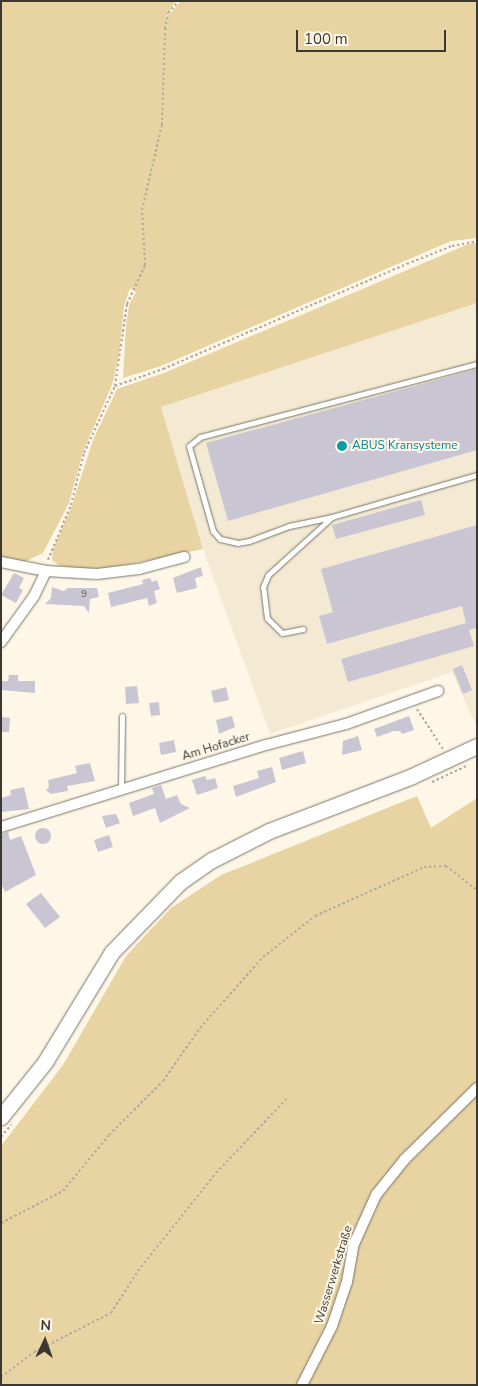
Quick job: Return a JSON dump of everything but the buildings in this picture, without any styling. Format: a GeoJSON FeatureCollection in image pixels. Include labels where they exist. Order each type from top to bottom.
{"type":"FeatureCollection","features":[{"type":"Feature","properties":{"kind":"main road"},"geometry":{"type":"LineString","coordinates":[[7,1120],[112,952],[180,882],[225,853],[270,830],[450,759],[477,746]]}},
{"type":"Feature","properties":{"kind":"street"},"geometry":{"type":"LineString","coordinates":[[1,562],[46,572],[120,573],[184,557]]}},
{"type":"Feature","properties":{"kind":"street"},"geometry":{"type":"LineString","coordinates":[[1,642],[34,596],[46,572]]}},
{"type":"Feature","properties":{"kind":"street","name":"Am Hofacker"},"geometry":{"type":"LineString","coordinates":[[1,827],[266,745],[346,724],[438,691]]}},
{"type":"Feature","properties":{"kind":"street","name":"Wasserwerkstraße"},"geometry":{"type":"LineString","coordinates":[[302,1385],[332,1326],[347,1282],[354,1244],[376,1195],[405,1159],[477,1088]]}},
{"type":"Feature","properties":{"kind":"lane"},"geometry":{"type":"LineString","coordinates":[[477,364],[200,437],[189,446],[213,531],[226,542],[249,542],[288,526],[332,518],[477,475]]}},
{"type":"Feature","properties":{"kind":"lane"},"geometry":{"type":"LineString","coordinates":[[303,630],[282,633],[267,618],[263,587],[268,575],[332,518]]}},
{"type":"Feature","properties":{"kind":"lane"},"geometry":{"type":"LineString","coordinates":[[121,789],[122,716]]}},
{"type":"Feature","properties":{"kind":"path"},"geometry":{"type":"LineString","coordinates":[[46,572],[51,548],[71,505],[84,454],[114,386],[127,304],[146,265],[142,210],[162,125],[165,29],[168,13],[179,1]]}},
{"type":"Feature","properties":{"kind":"path"},"geometry":{"type":"LineString","coordinates":[[114,386],[163,369],[452,246],[477,241]]}},
{"type":"Feature","properties":{"kind":"path"},"geometry":{"type":"LineString","coordinates":[[412,701],[450,759]]}},
{"type":"Feature","properties":{"kind":"path"},"geometry":{"type":"LineString","coordinates":[[423,785],[477,761]]}},
{"type":"Feature","properties":{"kind":"path"},"geometry":{"type":"LineString","coordinates":[[1,1223],[63,1191],[109,1135],[163,1082],[200,1028],[263,957],[314,916],[424,867],[446,866],[477,890]]}},
{"type":"Feature","properties":{"kind":"path"},"geometry":{"type":"LineString","coordinates":[[1,1378],[34,1352],[112,1313],[138,1272],[216,1172],[288,1097]]}},
{"type":"Feature","properties":{"kind":"path"},"geometry":{"type":"LineString","coordinates":[[1,1137],[7,1120]]}},
{"type":"Feature","properties":{"kind":"shaded area"},"geometry":{"type":"Polygon","coordinates":[[[1,1],[176,1],[165,19],[181,1],[477,1],[477,238],[451,241],[161,366],[123,378],[129,305],[136,292],[130,288],[124,306],[119,357],[112,385],[83,452],[69,503],[43,553],[24,562],[1,557],[1,1]]]}},
{"type":"Feature","properties":{"kind":"shaded area"},"geometry":{"type":"Polygon","coordinates":[[[471,243],[477,243],[477,303],[161,407],[203,549],[96,571],[60,566],[52,560],[53,549],[72,505],[93,440],[117,389],[164,373],[471,243]]]}},
{"type":"Feature","properties":{"kind":"shaded area"},"geometry":{"type":"Polygon","coordinates":[[[477,303],[477,728],[452,672],[270,734],[203,549],[161,407],[477,303]]]}},
{"type":"Feature","properties":{"kind":"shaded area"},"geometry":{"type":"Polygon","coordinates":[[[417,796],[431,828],[477,798],[477,1385],[1,1385],[1,1146],[63,1065],[126,956],[171,908],[221,875],[417,796]]]}},
{"type":"Feature","properties":{"kind":"place","name":"ABUS Kransysteme"},"geometry":{"type":"Point","coordinates":[342,446]}}]}
